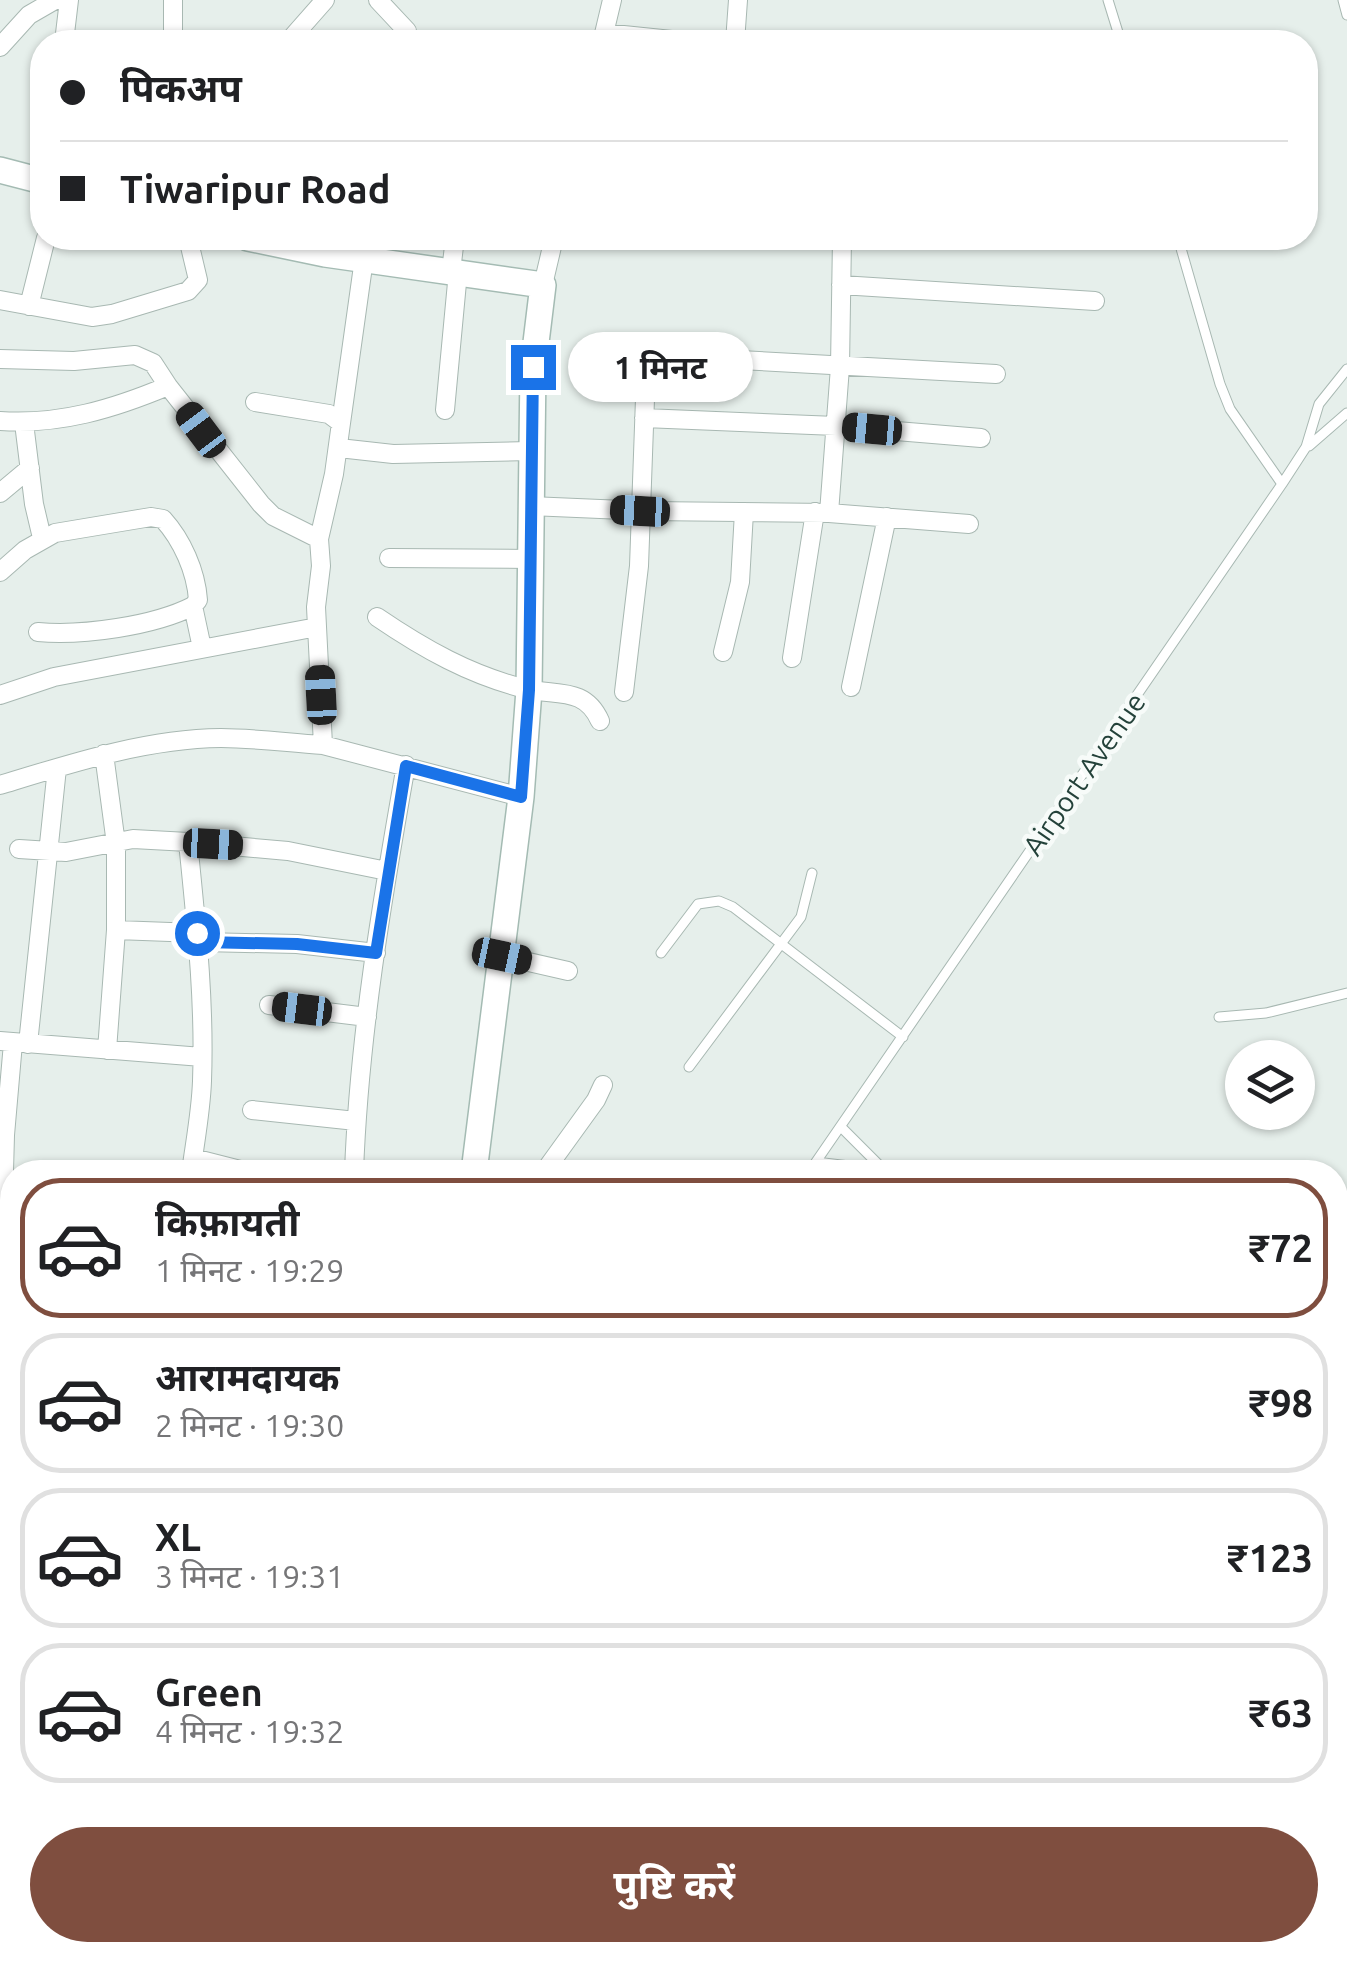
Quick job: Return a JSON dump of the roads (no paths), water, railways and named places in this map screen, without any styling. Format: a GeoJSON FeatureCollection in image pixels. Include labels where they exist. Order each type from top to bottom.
{"type":"FeatureCollection","features":[{"type":"Feature","properties":{"kind":"street"},"geometry":{"type":"LineString","coordinates":[[0,47],[29,14],[55,0]]}},
{"type":"Feature","properties":{"kind":"street"},"geometry":{"type":"LineString","coordinates":[[65,30],[69,0]]}},
{"type":"Feature","properties":{"kind":"street"},"geometry":{"type":"LineString","coordinates":[[173,0],[173,30]]}},
{"type":"Feature","properties":{"kind":"street"},"geometry":{"type":"LineString","coordinates":[[299,30],[325,0]]}},
{"type":"Feature","properties":{"kind":"street"},"geometry":{"type":"LineString","coordinates":[[378,0],[406,30]]}},
{"type":"Feature","properties":{"kind":"street"},"geometry":{"type":"LineString","coordinates":[[605,30],[612,0]]}},
{"type":"Feature","properties":{"kind":"street"},"geometry":{"type":"LineString","coordinates":[[736,30],[738,0]]}},
{"type":"Feature","properties":{"kind":"street"},"geometry":{"type":"LineString","coordinates":[[0,170],[30,178]]}},
{"type":"Feature","properties":{"kind":"street"},"geometry":{"type":"LineString","coordinates":[[29,306],[43,250]]}},
{"type":"Feature","properties":{"kind":"street"},"geometry":{"type":"LineString","coordinates":[[0,300],[92,317],[112,314],[188,290],[198,280],[191,250]]}},
{"type":"Feature","properties":{"kind":"street"},"geometry":{"type":"LineString","coordinates":[[445,410],[455,250]]}},
{"type":"Feature","properties":{"kind":"street"},"geometry":{"type":"LineString","coordinates":[[476,1160],[521,797],[529,690],[534,353],[551,250]]}},
{"type":"Feature","properties":{"kind":"street"},"geometry":{"type":"LineString","coordinates":[[792,658],[836,426],[842,250]]}},
{"type":"Feature","properties":{"kind":"street"},"geometry":{"type":"LineString","coordinates":[[323,745],[317,627],[319,539],[339,448],[350,251],[543,285]]}},
{"type":"Feature","properties":{"kind":"street"},"geometry":{"type":"LineString","coordinates":[[841,285],[1096,300]]}},
{"type":"Feature","properties":{"kind":"street"},"geometry":{"type":"LineString","coordinates":[[624,692],[639,566],[647,343]]}},
{"type":"Feature","properties":{"kind":"street"},"geometry":{"type":"LineString","coordinates":[[0,359],[74,361],[135,355],[153,363],[261,504],[273,516],[319,539]]}},
{"type":"Feature","properties":{"kind":"street"},"geometry":{"type":"LineString","coordinates":[[721,359],[996,374]]}},
{"type":"Feature","properties":{"kind":"street"},"geometry":{"type":"LineString","coordinates":[[0,421],[69,418],[168,386]]}},
{"type":"Feature","properties":{"kind":"street"},"geometry":{"type":"LineString","coordinates":[[254,402],[329,414],[341,423]]}},
{"type":"Feature","properties":{"kind":"street"},"geometry":{"type":"LineString","coordinates":[[644,418],[836,426],[981,438]]}},
{"type":"Feature","properties":{"kind":"street"},"geometry":{"type":"LineString","coordinates":[[24,422],[42,538]]}},
{"type":"Feature","properties":{"kind":"street"},"geometry":{"type":"LineString","coordinates":[[339,448],[393,454],[530,451]]}},
{"type":"Feature","properties":{"kind":"street"},"geometry":{"type":"LineString","coordinates":[[0,493],[30,468]]}},
{"type":"Feature","properties":{"kind":"street"},"geometry":{"type":"LineString","coordinates":[[530,506],[822,512],[969,524]]}},
{"type":"Feature","properties":{"kind":"street"},"geometry":{"type":"LineString","coordinates":[[723,652],[740,582],[744,512]]}},
{"type":"Feature","properties":{"kind":"street"},"geometry":{"type":"LineString","coordinates":[[0,572],[42,538],[76,528],[163,518],[189,562],[198,592],[194,606],[78,634],[38,632]]}},
{"type":"Feature","properties":{"kind":"street"},"geometry":{"type":"LineString","coordinates":[[851,687],[887,518]]}},
{"type":"Feature","properties":{"kind":"street"},"geometry":{"type":"LineString","coordinates":[[389,558],[532,560]]}},
{"type":"Feature","properties":{"kind":"street"},"geometry":{"type":"LineString","coordinates":[[194,606],[202,648]]}},
{"type":"Feature","properties":{"kind":"street"},"geometry":{"type":"LineString","coordinates":[[377,617],[454,664],[529,690],[579,696],[594,707],[600,721]]}},
{"type":"Feature","properties":{"kind":"street"},"geometry":{"type":"LineString","coordinates":[[0,694],[54,677],[317,627]]}},
{"type":"Feature","properties":{"kind":"street"},"geometry":{"type":"LineString","coordinates":[[0,785],[104,754],[221,738],[323,745],[521,797]]}},
{"type":"Feature","properties":{"kind":"street"},"geometry":{"type":"LineString","coordinates":[[104,754],[116,844],[116,930],[107,1050]]}},
{"type":"Feature","properties":{"kind":"street"},"geometry":{"type":"LineString","coordinates":[[354,1160],[367,1017],[406,766]]}},
{"type":"Feature","properties":{"kind":"street"},"geometry":{"type":"LineString","coordinates":[[6,1160],[4,1135],[14,1043],[57,768]]}},
{"type":"Feature","properties":{"kind":"street"},"geometry":{"type":"LineString","coordinates":[[19,849],[83,851],[133,839],[188,842],[288,851],[387,871]]}},
{"type":"Feature","properties":{"kind":"street"},"geometry":{"type":"LineString","coordinates":[[188,842],[197,933],[202,1057],[192,1160]]}},
{"type":"Feature","properties":{"kind":"street"},"geometry":{"type":"LineString","coordinates":[[116,930],[197,933]]}},
{"type":"Feature","properties":{"kind":"street"},"geometry":{"type":"LineString","coordinates":[[197,933],[202,942],[297,944],[376,953]]}},
{"type":"Feature","properties":{"kind":"street"},"geometry":{"type":"LineString","coordinates":[[502,956],[568,971]]}},
{"type":"Feature","properties":{"kind":"street"},"geometry":{"type":"LineString","coordinates":[[269,1005],[367,1017]]}},
{"type":"Feature","properties":{"kind":"street"},"geometry":{"type":"LineString","coordinates":[[14,1043],[202,1057]]}},
{"type":"Feature","properties":{"kind":"street"},"geometry":{"type":"LineString","coordinates":[[553,1160],[603,1085]]}},
{"type":"Feature","properties":{"kind":"street"},"geometry":{"type":"LineString","coordinates":[[252,1110],[356,1121]]}},
{"type":"Feature","properties":{"kind":"street"},"geometry":{"type":"LineString","coordinates":[[0,1940],[0,1961]]}},
{"type":"Feature","properties":{"kind":"lane"},"geometry":{"type":"LineString","coordinates":[[1108,0],[1117,30]]}},
{"type":"Feature","properties":{"kind":"lane"},"geometry":{"type":"LineString","coordinates":[[1343,0],[1347,15]]}},
{"type":"Feature","properties":{"kind":"lane"},"geometry":{"type":"LineString","coordinates":[[1182,250],[1230,409],[1282,484]]}},
{"type":"Feature","properties":{"kind":"lane","name":"Airport Avenue"},"geometry":{"type":"LineString","coordinates":[[817,1160],[1282,484],[1306,447],[1320,404],[1347,369]]}},
{"type":"Feature","properties":{"kind":"lane"},"geometry":{"type":"LineString","coordinates":[[1306,447],[1347,413]]}},
{"type":"Feature","properties":{"kind":"lane"},"geometry":{"type":"LineString","coordinates":[[689,1067],[801,917],[812,872]]}},
{"type":"Feature","properties":{"kind":"lane"},"geometry":{"type":"LineString","coordinates":[[660,953],[690,912],[706,900],[719,901],[734,907],[784,943],[902,1037]]}},
{"type":"Feature","properties":{"kind":"lane"},"geometry":{"type":"LineString","coordinates":[[1218,1017],[1266,1013],[1347,994]]}},
{"type":"Feature","properties":{"kind":"lane"},"geometry":{"type":"LineString","coordinates":[[841,1127],[874,1160]]}}]}
